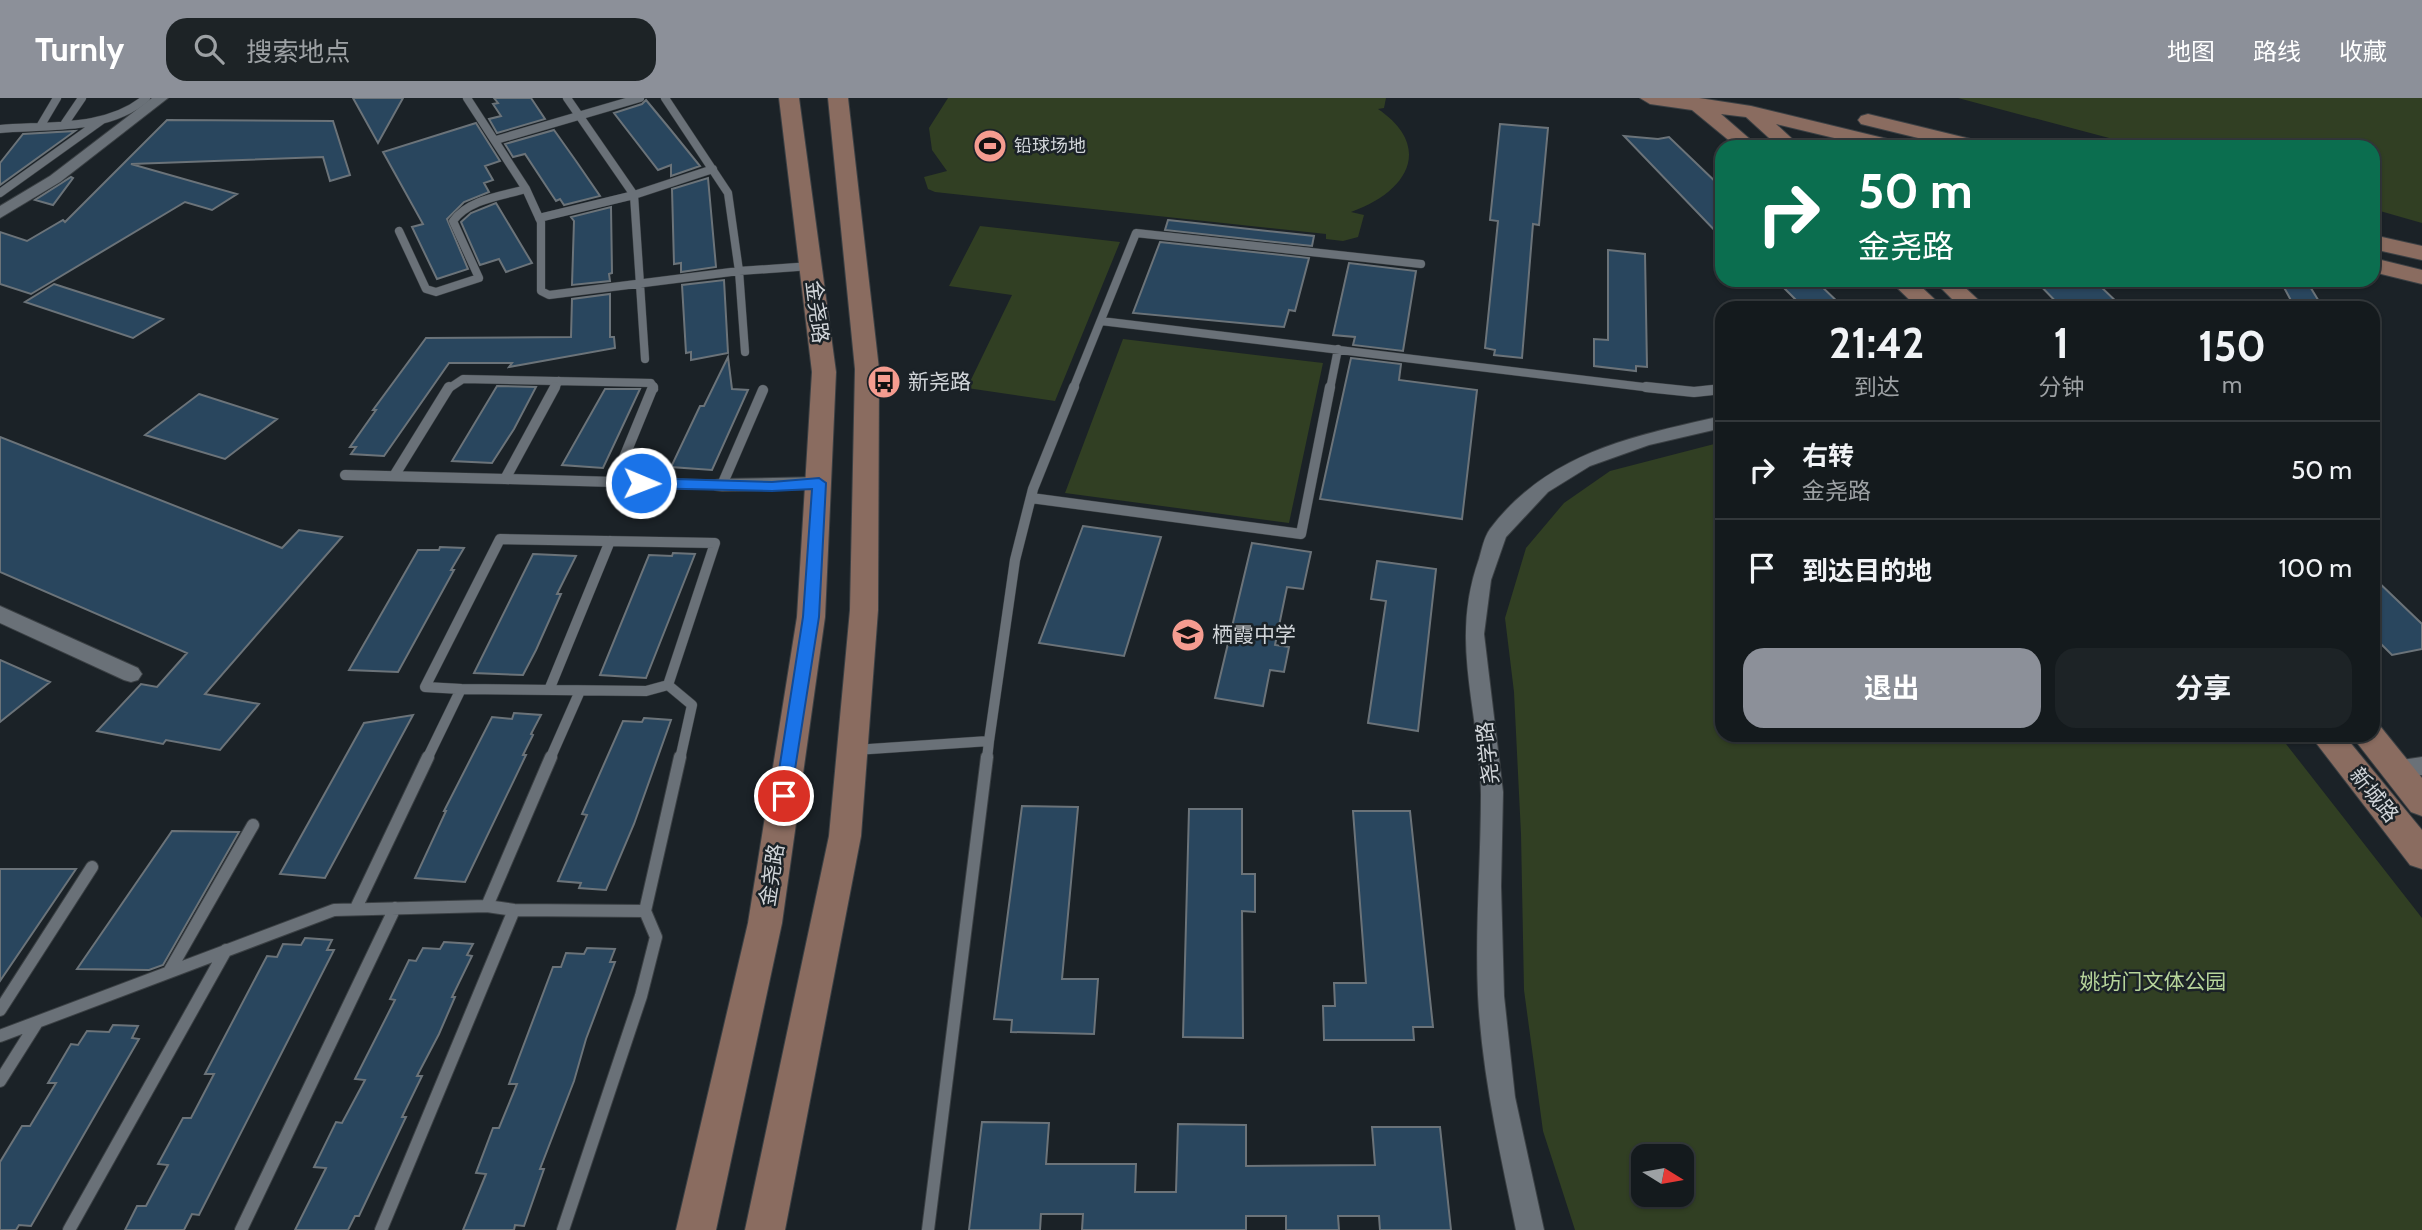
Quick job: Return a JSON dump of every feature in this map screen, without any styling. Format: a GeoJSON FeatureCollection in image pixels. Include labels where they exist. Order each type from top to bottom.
{"type":"FeatureCollection","features":[{"type":"Feature","properties":{"kind":"main road","name":"金尧路"},"geometry":{"type":"LineString","coordinates":[[696,1230],[765,923],[811,617],[824,372],[789,98]]}},
{"type":"Feature","properties":{"kind":"main road","name":"金尧路"},"geometry":{"type":"LineString","coordinates":[[765,1230],[845,836],[863,610],[867,369],[838,98]]}},
{"type":"Feature","properties":{"kind":"main road"},"geometry":{"type":"LineString","coordinates":[[1650,98],[1693,100],[1868,140]]}},
{"type":"Feature","properties":{"kind":"main road"},"geometry":{"type":"LineString","coordinates":[[1735,98],[1783,140]]}},
{"type":"Feature","properties":{"kind":"main road"},"geometry":{"type":"LineString","coordinates":[[1773,98],[1806,105]]}},
{"type":"Feature","properties":{"kind":"main road"},"geometry":{"type":"LineString","coordinates":[[1693,100],[1741,140]]}},
{"type":"Feature","properties":{"kind":"main road"},"geometry":{"type":"LineString","coordinates":[[1848,115],[1951,140]]}},
{"type":"Feature","properties":{"kind":"main road"},"geometry":{"type":"LineString","coordinates":[[2380,244],[2422,253]]}},
{"type":"Feature","properties":{"kind":"main road"},"geometry":{"type":"LineString","coordinates":[[2380,267],[2422,277]]}},
{"type":"Feature","properties":{"kind":"main road"},"geometry":{"type":"LineString","coordinates":[[1908,287],[1924,301]]}},
{"type":"Feature","properties":{"kind":"main road"},"geometry":{"type":"LineString","coordinates":[[1952,287],[1967,301]]}},
{"type":"Feature","properties":{"kind":"main road","name":"新城路"},"geometry":{"type":"LineString","coordinates":[[2332,742],[2422,855]]}},
{"type":"Feature","properties":{"kind":"main road","name":"新城路"},"geometry":{"type":"LineString","coordinates":[[2377,742],[2409,768],[2422,802]]}},
{"type":"Feature","properties":{"kind":"street"},"geometry":{"type":"LineString","coordinates":[[0,213],[55,179],[161,98]]}},
{"type":"Feature","properties":{"kind":"street","name":"尧学路"},"geometry":{"type":"LineString","coordinates":[[1530,1230],[1502,1097],[1491,996],[1492,792],[1474,634],[1481,580],[1497,534],[1541,487],[1583,462],[1645,440],[1715,424]]}},
{"type":"Feature","properties":{"kind":"street"},"geometry":{"type":"LineString","coordinates":[[722,485],[819,483]]}},
{"type":"Feature","properties":{"kind":"street"},"geometry":{"type":"LineString","coordinates":[[0,614],[131,674]]}},
{"type":"Feature","properties":{"kind":"lane"},"geometry":{"type":"LineString","coordinates":[[41,125],[57,98]]}},
{"type":"Feature","properties":{"kind":"lane"},"geometry":{"type":"LineString","coordinates":[[65,123],[82,98]]}},
{"type":"Feature","properties":{"kind":"lane"},"geometry":{"type":"LineString","coordinates":[[0,129],[102,120],[139,107],[146,98]]}},
{"type":"Feature","properties":{"kind":"lane"},"geometry":{"type":"LineString","coordinates":[[467,98],[526,189],[538,218],[541,291],[550,295],[739,271],[811,266]]}},
{"type":"Feature","properties":{"kind":"lane"},"geometry":{"type":"LineString","coordinates":[[566,98],[634,195],[645,359]]}},
{"type":"Feature","properties":{"kind":"lane"},"geometry":{"type":"LineString","coordinates":[[496,140],[640,98]]}},
{"type":"Feature","properties":{"kind":"lane"},"geometry":{"type":"LineString","coordinates":[[665,98],[728,193],[739,271],[745,352]]}},
{"type":"Feature","properties":{"kind":"lane"},"geometry":{"type":"LineString","coordinates":[[0,193],[102,120]]}},
{"type":"Feature","properties":{"kind":"lane"},"geometry":{"type":"LineString","coordinates":[[538,218],[634,195],[713,169]]}},
{"type":"Feature","properties":{"kind":"lane"},"geometry":{"type":"LineString","coordinates":[[399,231],[426,289],[436,292],[447,289],[479,278],[453,221],[456,215],[470,206],[526,189]]}},
{"type":"Feature","properties":{"kind":"lane"},"geometry":{"type":"LineString","coordinates":[[928,1230],[989,741],[1015,560],[1031,498],[1136,233],[1420,264]]}},
{"type":"Feature","properties":{"kind":"lane"},"geometry":{"type":"LineString","coordinates":[[1101,321],[1675,391],[1715,390]]}},
{"type":"Feature","properties":{"kind":"lane"},"geometry":{"type":"LineString","coordinates":[[1031,498],[1301,534],[1338,349]]}},
{"type":"Feature","properties":{"kind":"lane"},"geometry":{"type":"LineString","coordinates":[[394,476],[449,387],[463,379],[651,383],[654,390],[614,482]]}},
{"type":"Feature","properties":{"kind":"lane"},"geometry":{"type":"LineString","coordinates":[[505,479],[559,381]]}},
{"type":"Feature","properties":{"kind":"lane"},"geometry":{"type":"LineString","coordinates":[[345,475],[722,485],[763,390]]}},
{"type":"Feature","properties":{"kind":"lane"},"geometry":{"type":"LineString","coordinates":[[500,540],[715,544],[668,685],[646,691],[425,687],[500,540]]}},
{"type":"Feature","properties":{"kind":"lane"},"geometry":{"type":"LineString","coordinates":[[549,690],[610,541]]}},
{"type":"Feature","properties":{"kind":"lane"},"geometry":{"type":"LineString","coordinates":[[563,1230],[641,996],[656,937],[645,911],[692,705],[668,685]]}},
{"type":"Feature","properties":{"kind":"lane"},"geometry":{"type":"LineString","coordinates":[[356,908],[461,689]]}},
{"type":"Feature","properties":{"kind":"lane"},"geometry":{"type":"LineString","coordinates":[[487,906],[580,691]]}},
{"type":"Feature","properties":{"kind":"lane"},"geometry":{"type":"LineString","coordinates":[[852,750],[989,741]]}},
{"type":"Feature","properties":{"kind":"lane"},"geometry":{"type":"LineString","coordinates":[[170,970],[253,825]]}},
{"type":"Feature","properties":{"kind":"lane"},"geometry":{"type":"LineString","coordinates":[[0,1010],[92,867]]}},
{"type":"Feature","properties":{"kind":"lane"},"geometry":{"type":"LineString","coordinates":[[0,1036],[334,910],[487,906],[514,910],[645,911]]}},
{"type":"Feature","properties":{"kind":"lane"},"geometry":{"type":"LineString","coordinates":[[242,1230],[395,908]]}},
{"type":"Feature","properties":{"kind":"lane"},"geometry":{"type":"LineString","coordinates":[[381,1230],[514,910]]}},
{"type":"Feature","properties":{"kind":"lane"},"geometry":{"type":"LineString","coordinates":[[69,1230],[226,950]]}},
{"type":"Feature","properties":{"kind":"lane"},"geometry":{"type":"LineString","coordinates":[[0,1082],[36,1024]]}},
{"type":"Feature","properties":{"kind":"green space"},"geometry":{"type":"Polygon","coordinates":[[[948,98],[1386,98],[1384,108],[1378,109],[1395,124],[1406,139],[1409,154],[1399,181],[1370,204],[1351,212],[1364,215],[1358,237],[1343,241],[1326,239],[1326,234],[935,192],[928,189],[924,177],[947,171],[932,150],[929,128],[948,98]]]}},
{"type":"Feature","properties":{"kind":"green space"},"geometry":{"type":"Polygon","coordinates":[[[1958,98],[2422,98],[2422,223],[2380,211],[2380,140],[2117,140],[1958,98]]]}},
{"type":"Feature","properties":{"kind":"green space"},"geometry":{"type":"Polygon","coordinates":[[[980,226],[1120,242],[1055,401],[967,388],[1012,295],[949,286],[980,226]]]}},
{"type":"Feature","properties":{"kind":"green space"},"geometry":{"type":"Polygon","coordinates":[[[1123,339],[1323,363],[1289,523],[1065,493],[1123,339]]]}},
{"type":"Feature","properties":{"kind":"green space","name":"姚坊门文体公园"},"geometry":{"type":"Polygon","coordinates":[[[1715,444],[1715,742],[2284,742],[2422,918],[2422,1230],[1575,1230],[1543,1131],[1524,990],[1521,834],[1514,692],[1505,618],[1526,548],[1564,503],[1610,471],[1715,444]]]}},
{"type":"Feature","properties":{"kind":"building"},"geometry":{"type":"Polygon","coordinates":[[[353,98],[403,98],[378,143],[353,98]]]}},
{"type":"Feature","properties":{"kind":"building"},"geometry":{"type":"Polygon","coordinates":[[[494,98],[531,98],[545,119],[497,133],[489,119],[501,116],[493,104],[498,103],[494,98]]]}},
{"type":"Feature","properties":{"kind":"building"},"geometry":{"type":"Polygon","coordinates":[[[646,100],[700,166],[671,176],[671,165],[658,170],[614,113],[642,104],[646,100]]]}},
{"type":"Feature","properties":{"kind":"building"},"geometry":{"type":"Polygon","coordinates":[[[167,120],[333,121],[350,175],[330,181],[323,157],[131,164],[237,194],[212,210],[185,202],[31,294],[0,284],[0,232],[27,241],[63,220],[65,222],[167,120]]]}},
{"type":"Feature","properties":{"kind":"building"},"geometry":{"type":"Polygon","coordinates":[[[476,123],[500,161],[485,166],[493,180],[484,183],[489,192],[464,202],[447,219],[468,269],[437,279],[412,227],[423,224],[383,152],[476,123]]]}},
{"type":"Feature","properties":{"kind":"building"},"geometry":{"type":"Polygon","coordinates":[[[1500,124],[1548,128],[1539,225],[1533,224],[1522,358],[1494,355],[1495,350],[1485,348],[1498,221],[1490,220],[1500,124]]]}},
{"type":"Feature","properties":{"kind":"building"},"geometry":{"type":"Polygon","coordinates":[[[554,130],[600,196],[564,205],[560,199],[556,201],[525,154],[513,157],[505,144],[554,130]]]}},
{"type":"Feature","properties":{"kind":"building"},"geometry":{"type":"Polygon","coordinates":[[[75,131],[0,185],[0,163],[23,134],[75,131]]]}},
{"type":"Feature","properties":{"kind":"building"},"geometry":{"type":"Polygon","coordinates":[[[1624,136],[1658,139],[1669,137],[1715,181],[1715,231],[1624,136]]]}},
{"type":"Feature","properties":{"kind":"building"},"geometry":{"type":"Polygon","coordinates":[[[73,178],[53,205],[35,200],[73,178]]]}},
{"type":"Feature","properties":{"kind":"building"},"geometry":{"type":"Polygon","coordinates":[[[708,178],[716,267],[681,272],[681,263],[674,264],[672,189],[708,178]]]}},
{"type":"Feature","properties":{"kind":"building"},"geometry":{"type":"Polygon","coordinates":[[[496,203],[532,263],[506,272],[499,259],[480,265],[461,222],[471,213],[496,203]]]}},
{"type":"Feature","properties":{"kind":"building"},"geometry":{"type":"Polygon","coordinates":[[[611,207],[610,281],[572,285],[574,221],[571,217],[611,207]]]}},
{"type":"Feature","properties":{"kind":"building"},"geometry":{"type":"Polygon","coordinates":[[[1168,220],[1314,236],[1312,246],[1165,230],[1168,220]]]}},
{"type":"Feature","properties":{"kind":"building"},"geometry":{"type":"Polygon","coordinates":[[[1160,242],[1309,258],[1295,311],[1289,310],[1284,327],[1133,313],[1160,242]]]}},
{"type":"Feature","properties":{"kind":"building"},"geometry":{"type":"Polygon","coordinates":[[[1608,250],[1645,254],[1647,367],[1636,366],[1636,371],[1594,366],[1594,339],[1608,340],[1608,250]]]}},
{"type":"Feature","properties":{"kind":"building"},"geometry":{"type":"Polygon","coordinates":[[[1349,263],[1416,271],[1403,351],[1353,345],[1355,337],[1333,335],[1349,263]]]}},
{"type":"Feature","properties":{"kind":"building"},"geometry":{"type":"Polygon","coordinates":[[[724,280],[728,353],[691,360],[691,352],[686,353],[682,285],[724,280]]]}},
{"type":"Feature","properties":{"kind":"building"},"geometry":{"type":"Polygon","coordinates":[[[54,284],[163,319],[133,338],[25,302],[54,284]]]}},
{"type":"Feature","properties":{"kind":"building"},"geometry":{"type":"Polygon","coordinates":[[[1783,287],[1822,287],[1837,301],[1797,301],[1783,287]]]}},
{"type":"Feature","properties":{"kind":"building"},"geometry":{"type":"Polygon","coordinates":[[[2042,287],[2101,287],[2116,301],[2055,301],[2042,287]]]}},
{"type":"Feature","properties":{"kind":"building"},"geometry":{"type":"Polygon","coordinates":[[[2284,287],[2310,287],[2319,301],[2291,301],[2284,287]]]}},
{"type":"Feature","properties":{"kind":"building"},"geometry":{"type":"Polygon","coordinates":[[[610,294],[610,337],[614,337],[615,348],[509,367],[512,363],[449,363],[384,456],[351,454],[356,447],[350,447],[376,410],[373,410],[426,338],[571,337],[572,299],[610,294]]]}},
{"type":"Feature","properties":{"kind":"building"},"geometry":{"type":"Polygon","coordinates":[[[728,357],[732,389],[748,390],[712,470],[671,467],[700,406],[704,406],[728,357]]]}},
{"type":"Feature","properties":{"kind":"building"},"geometry":{"type":"Polygon","coordinates":[[[1351,358],[1401,364],[1399,380],[1477,390],[1462,519],[1320,499],[1351,358]]]}},
{"type":"Feature","properties":{"kind":"building"},"geometry":{"type":"Polygon","coordinates":[[[497,386],[536,387],[492,463],[452,461],[497,386]]]}},
{"type":"Feature","properties":{"kind":"building"},"geometry":{"type":"Polygon","coordinates":[[[605,389],[640,389],[603,468],[562,465],[605,389]]]}},
{"type":"Feature","properties":{"kind":"building"},"geometry":{"type":"Polygon","coordinates":[[[199,394],[277,419],[225,459],[145,435],[199,394]]]}},
{"type":"Feature","properties":{"kind":"building"},"geometry":{"type":"Polygon","coordinates":[[[0,437],[282,548],[299,530],[342,537],[205,694],[259,704],[220,750],[166,740],[163,744],[97,731],[141,684],[157,687],[187,653],[0,572],[0,437]]]}},
{"type":"Feature","properties":{"kind":"building"},"geometry":{"type":"Polygon","coordinates":[[[1083,526],[1161,537],[1124,656],[1039,643],[1083,526]]]}},
{"type":"Feature","properties":{"kind":"building"},"geometry":{"type":"Polygon","coordinates":[[[1252,543],[1311,552],[1303,589],[1287,587],[1275,645],[1289,647],[1284,672],[1270,670],[1263,706],[1215,698],[1252,543]]]}},
{"type":"Feature","properties":{"kind":"building"},"geometry":{"type":"Polygon","coordinates":[[[440,547],[464,548],[398,672],[349,670],[418,550],[439,550],[440,547]]]}},
{"type":"Feature","properties":{"kind":"building"},"geometry":{"type":"Polygon","coordinates":[[[673,553],[695,554],[646,678],[600,675],[649,555],[672,556],[673,553]]]}},
{"type":"Feature","properties":{"kind":"building"},"geometry":{"type":"Polygon","coordinates":[[[533,554],[576,556],[557,594],[561,594],[536,650],[523,675],[474,673],[533,554]]]}},
{"type":"Feature","properties":{"kind":"building"},"geometry":{"type":"Polygon","coordinates":[[[1377,561],[1436,569],[1418,731],[1368,723],[1386,601],[1371,599],[1377,561]]]}},
{"type":"Feature","properties":{"kind":"building"},"geometry":{"type":"Polygon","coordinates":[[[2380,584],[2422,624],[2422,649],[2392,655],[2380,643],[2380,584]]]}},
{"type":"Feature","properties":{"kind":"building"},"geometry":{"type":"Polygon","coordinates":[[[0,660],[50,682],[0,722],[0,660]]]}},
{"type":"Feature","properties":{"kind":"building"},"geometry":{"type":"Polygon","coordinates":[[[514,713],[541,715],[523,755],[526,755],[465,882],[415,878],[444,811],[492,717],[512,719],[514,713]]]}},
{"type":"Feature","properties":{"kind":"building"},"geometry":{"type":"Polygon","coordinates":[[[413,715],[325,878],[280,874],[364,723],[413,715]]]}},
{"type":"Feature","properties":{"kind":"building"},"geometry":{"type":"Polygon","coordinates":[[[644,718],[671,720],[634,824],[606,890],[579,888],[581,883],[558,881],[587,815],[582,814],[623,721],[642,722],[644,718]]]}},
{"type":"Feature","properties":{"kind":"building"},"geometry":{"type":"Polygon","coordinates":[[[1022,806],[1078,807],[1062,979],[1098,979],[1094,1034],[1011,1032],[1012,1020],[994,1019],[1022,806]]]}},
{"type":"Feature","properties":{"kind":"building"},"geometry":{"type":"Polygon","coordinates":[[[1189,809],[1242,809],[1242,874],[1255,874],[1255,912],[1242,911],[1243,1038],[1183,1037],[1189,809]]]}},
{"type":"Feature","properties":{"kind":"building"},"geometry":{"type":"Polygon","coordinates":[[[1353,811],[1410,811],[1433,1027],[1413,1027],[1414,1040],[1324,1040],[1323,1006],[1335,1006],[1334,983],[1366,983],[1353,811]]]}},
{"type":"Feature","properties":{"kind":"building"},"geometry":{"type":"Polygon","coordinates":[[[172,831],[239,832],[163,965],[149,970],[77,969],[172,831]]]}},
{"type":"Feature","properties":{"kind":"building"},"geometry":{"type":"Polygon","coordinates":[[[0,869],[76,869],[0,981],[0,869]]]}},
{"type":"Feature","properties":{"kind":"building"},"geometry":{"type":"Polygon","coordinates":[[[305,938],[332,940],[327,950],[334,950],[199,1215],[192,1214],[184,1230],[125,1230],[137,1206],[146,1206],[168,1165],[158,1164],[183,1118],[191,1118],[214,1074],[205,1074],[267,956],[277,957],[283,944],[301,945],[305,938]]]}},
{"type":"Feature","properties":{"kind":"building"},"geometry":{"type":"Polygon","coordinates":[[[444,942],[473,944],[467,955],[472,956],[452,997],[455,997],[439,1034],[417,1076],[422,1076],[402,1117],[406,1117],[359,1216],[355,1216],[348,1230],[295,1230],[326,1168],[314,1167],[336,1122],[342,1123],[365,1080],[355,1079],[395,1000],[390,999],[409,960],[416,961],[423,948],[440,949],[444,942]]]}},
{"type":"Feature","properties":{"kind":"building"},"geometry":{"type":"Polygon","coordinates":[[[587,948],[615,949],[610,962],[615,962],[540,1169],[544,1169],[524,1226],[515,1225],[514,1230],[463,1230],[486,1174],[476,1173],[493,1128],[499,1128],[517,1084],[509,1084],[553,967],[561,967],[566,953],[584,954],[587,948]]]}},
{"type":"Feature","properties":{"kind":"building"},"geometry":{"type":"Polygon","coordinates":[[[113,1025],[138,1026],[132,1038],[139,1039],[31,1226],[19,1225],[16,1230],[0,1230],[0,1162],[22,1126],[30,1126],[56,1083],[48,1083],[71,1044],[78,1045],[87,1031],[109,1032],[113,1025]]]}},
{"type":"Feature","properties":{"kind":"building"},"geometry":{"type":"Polygon","coordinates":[[[982,1122],[1049,1123],[1046,1164],[1136,1164],[1135,1192],[1176,1192],[1178,1124],[1246,1125],[1246,1166],[1375,1165],[1372,1127],[1440,1127],[1451,1230],[1380,1230],[1379,1216],[1338,1216],[1339,1230],[1286,1230],[1286,1216],[1246,1216],[1246,1230],[1082,1230],[1083,1214],[1041,1214],[1040,1230],[969,1230],[982,1122]]]}},
{"type":"Feature","properties":{"kind":"place","name":"铅球场地"},"geometry":{"type":"Point","coordinates":[990,146]}},
{"type":"Feature","properties":{"kind":"place","name":"新尧路"},"geometry":{"type":"Point","coordinates":[884,382]}},
{"type":"Feature","properties":{"kind":"place","name":"栖霞中学"},"geometry":{"type":"Point","coordinates":[1188,635]}},
{"type":"Feature","properties":{"kind":"route"},"geometry":{"type":"LineString","coordinates":[[641,483],[772,486],[819,483],[811,617],[784,796]]}}]}
